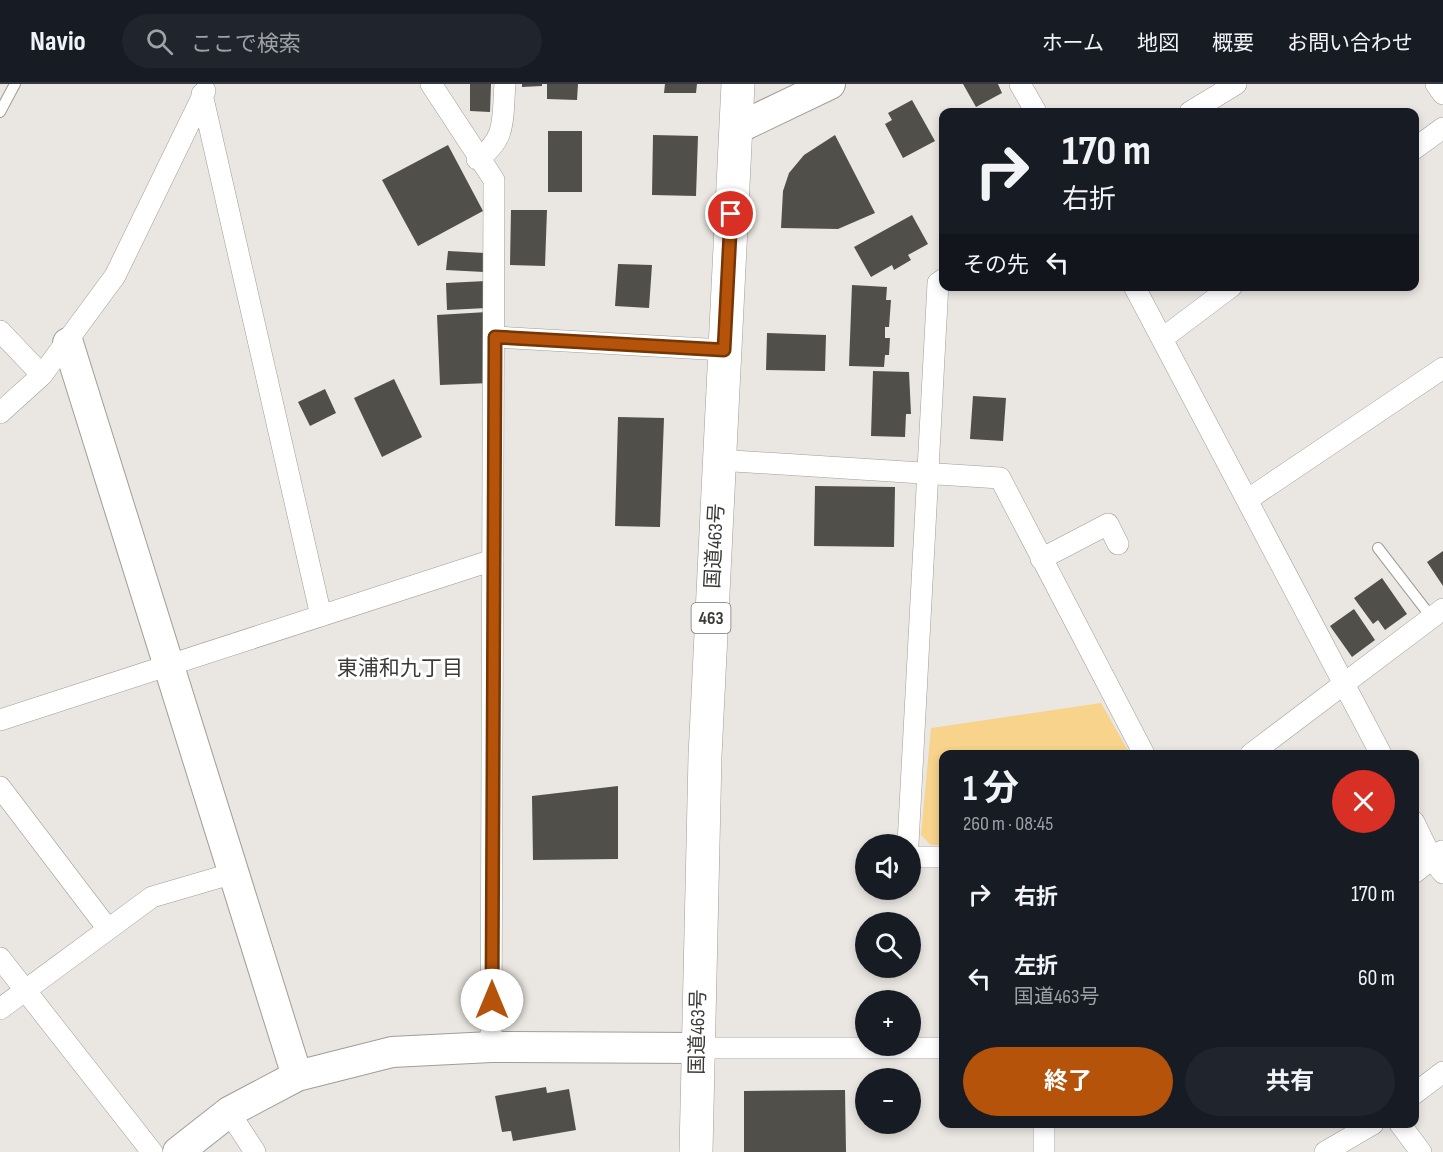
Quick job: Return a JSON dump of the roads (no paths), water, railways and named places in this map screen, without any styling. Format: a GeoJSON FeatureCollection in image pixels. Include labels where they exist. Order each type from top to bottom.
{"type":"FeatureCollection","features":[{"type":"Feature","properties":{"kind":"highway","name":"国道463号"},"geometry":{"type":"LineString","coordinates":[[696,1152],[696,1048],[705,756],[738,84]]}},
{"type":"Feature","properties":{"kind":"street"},"geometry":{"type":"LineString","coordinates":[[431,84],[477,159],[494,180],[492,1047]]}},
{"type":"Feature","properties":{"kind":"street"},"geometry":{"type":"LineString","coordinates":[[477,159],[491,150],[501,136],[505,84]]}},
{"type":"Feature","properties":{"kind":"street"},"geometry":{"type":"LineString","coordinates":[[736,129],[830,84]]}},
{"type":"Feature","properties":{"kind":"street"},"geometry":{"type":"LineString","coordinates":[[1020,84],[1034,108]]}},
{"type":"Feature","properties":{"kind":"street"},"geometry":{"type":"LineString","coordinates":[[1197,108],[1236,84]]}},
{"type":"Feature","properties":{"kind":"street"},"geometry":{"type":"LineString","coordinates":[[1436,84],[1443,94]]}},
{"type":"Feature","properties":{"kind":"street"},"geometry":{"type":"LineString","coordinates":[[0,413],[42,375],[68,344],[114,276],[206,89]]}},
{"type":"Feature","properties":{"kind":"street"},"geometry":{"type":"LineString","coordinates":[[206,89],[321,616]]}},
{"type":"Feature","properties":{"kind":"street"},"geometry":{"type":"LineString","coordinates":[[1419,145],[1443,128]]}},
{"type":"Feature","properties":{"kind":"street"},"geometry":{"type":"LineString","coordinates":[[909,834],[939,282]]}},
{"type":"Feature","properties":{"kind":"street"},"geometry":{"type":"LineString","coordinates":[[1137,291],[1379,750]]}},
{"type":"Feature","properties":{"kind":"street"},"geometry":{"type":"LineString","coordinates":[[1163,338],[1225,291]]}},
{"type":"Feature","properties":{"kind":"street"},"geometry":{"type":"LineString","coordinates":[[0,331],[42,375]]}},
{"type":"Feature","properties":{"kind":"street"},"geometry":{"type":"LineString","coordinates":[[495,337],[724,350]]}},
{"type":"Feature","properties":{"kind":"street"},"geometry":{"type":"LineString","coordinates":[[68,344],[297,1076]]}},
{"type":"Feature","properties":{"kind":"street"},"geometry":{"type":"LineString","coordinates":[[1247,500],[1443,368]]}},
{"type":"Feature","properties":{"kind":"street"},"geometry":{"type":"LineString","coordinates":[[718,460],[1000,478],[1142,750]]}},
{"type":"Feature","properties":{"kind":"street"},"geometry":{"type":"LineString","coordinates":[[1041,559],[1108,524],[1118,544]]}},
{"type":"Feature","properties":{"kind":"street"},"geometry":{"type":"LineString","coordinates":[[0,720],[493,560]]}},
{"type":"Feature","properties":{"kind":"street"},"geometry":{"type":"LineString","coordinates":[[1256,750],[1437,614]]}},
{"type":"Feature","properties":{"kind":"street"},"geometry":{"type":"LineString","coordinates":[[0,787],[108,929]]}},
{"type":"Feature","properties":{"kind":"street"},"geometry":{"type":"LineString","coordinates":[[1419,830],[1439,861],[1419,871]]}},
{"type":"Feature","properties":{"kind":"street"},"geometry":{"type":"LineString","coordinates":[[921,857],[939,857]]}},
{"type":"Feature","properties":{"kind":"street"},"geometry":{"type":"LineString","coordinates":[[0,1009],[152,897],[234,873]]}},
{"type":"Feature","properties":{"kind":"street"},"geometry":{"type":"LineString","coordinates":[[0,958],[152,1152]]}},
{"type":"Feature","properties":{"kind":"street"},"geometry":{"type":"LineString","coordinates":[[178,1152],[229,1113],[297,1076],[392,1052],[492,1047],[939,1048]]}},
{"type":"Feature","properties":{"kind":"street"},"geometry":{"type":"LineString","coordinates":[[1419,1090],[1443,1072]]}},
{"type":"Feature","properties":{"kind":"street"},"geometry":{"type":"LineString","coordinates":[[229,1113],[255,1152]]}},
{"type":"Feature","properties":{"kind":"street"},"geometry":{"type":"LineString","coordinates":[[1044,1128],[1044,1152]]}},
{"type":"Feature","properties":{"kind":"street"},"geometry":{"type":"LineString","coordinates":[[1325,1152],[1366,1128]]}},
{"type":"Feature","properties":{"kind":"street"},"geometry":{"type":"LineString","coordinates":[[1403,1128],[1421,1152]]}},
{"type":"Feature","properties":{"kind":"lane"},"geometry":{"type":"LineString","coordinates":[[0,112],[15,84]]}},
{"type":"Feature","properties":{"kind":"lane"},"geometry":{"type":"LineString","coordinates":[[1378,548],[1437,614]]}},
{"type":"Feature","properties":{"kind":"district","name":"東浦和九丁目"},"geometry":{"type":"Point","coordinates":[400,668]}}]}
